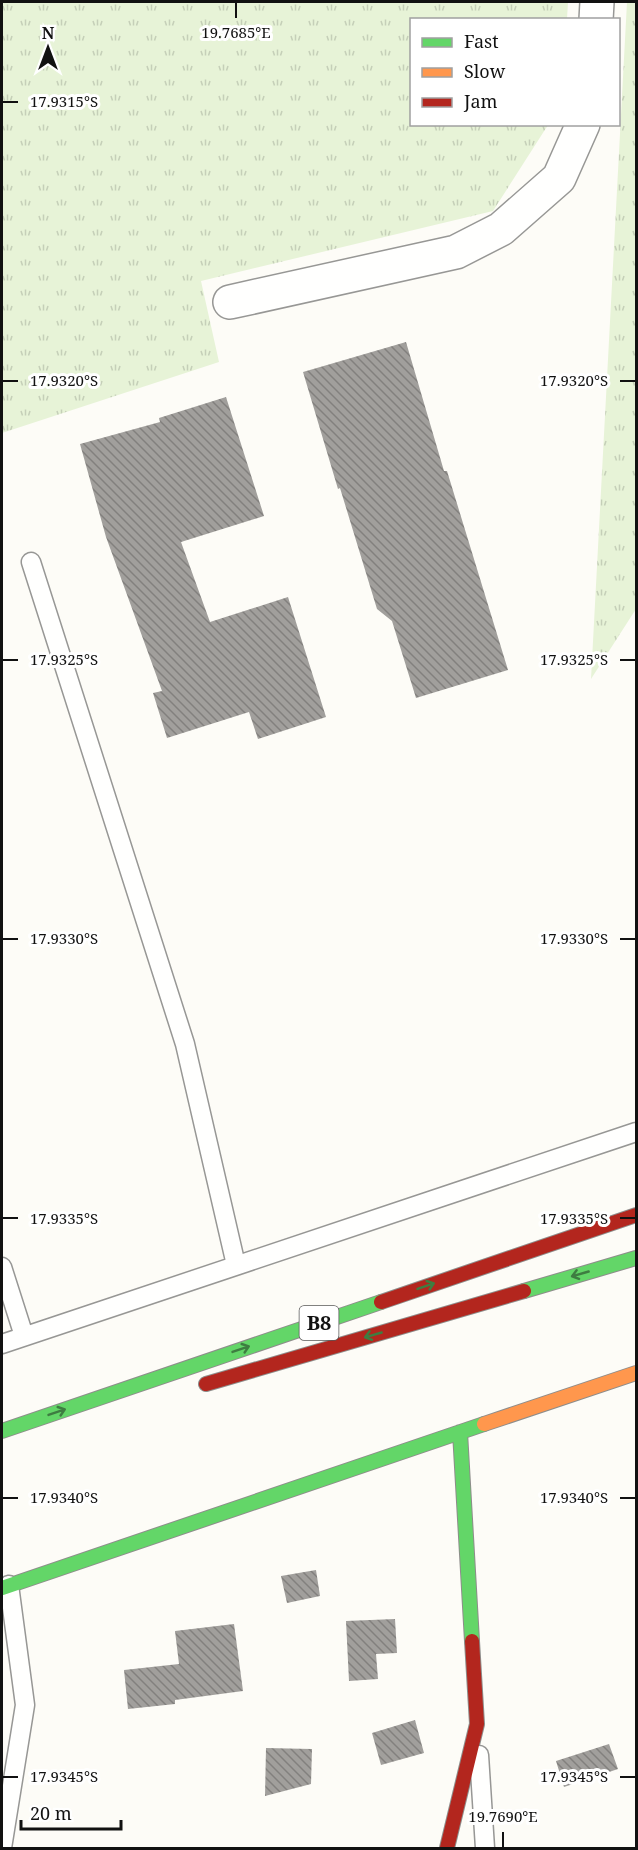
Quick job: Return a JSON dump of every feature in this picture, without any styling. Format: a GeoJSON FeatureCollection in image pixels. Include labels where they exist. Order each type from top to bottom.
{"type":"FeatureCollection","features":[{"type":"Feature","properties":{"kind":"main road","name":"B8"},"geometry":{"type":"LineString","coordinates":[[2,1431],[636,1215]]}},
{"type":"Feature","properties":{"kind":"main road","name":"B8"},"geometry":{"type":"LineString","coordinates":[[194,1387],[636,1258]]}},
{"type":"Feature","properties":{"kind":"main road"},"geometry":{"type":"LineString","coordinates":[[5,1586],[636,1373]]}},
{"type":"Feature","properties":{"kind":"main road"},"geometry":{"type":"LineString","coordinates":[[2,1443],[47,1430]]}},
{"type":"Feature","properties":{"kind":"main road"},"geometry":{"type":"LineString","coordinates":[[447,1848],[477,1724],[460,1432]]}},
{"type":"Feature","properties":{"kind":"street"},"geometry":{"type":"LineString","coordinates":[[596,18],[597,2]]}},
{"type":"Feature","properties":{"kind":"street"},"geometry":{"type":"LineString","coordinates":[[230,302],[456,252],[501,229],[559,178],[582,126]]}},
{"type":"Feature","properties":{"kind":"lane"},"geometry":{"type":"LineString","coordinates":[[31,562],[185,1044],[237,1265]]}},
{"type":"Feature","properties":{"kind":"lane"},"geometry":{"type":"LineString","coordinates":[[2,1344],[636,1132]]}},
{"type":"Feature","properties":{"kind":"lane"},"geometry":{"type":"LineString","coordinates":[[2,1267],[24,1336]]}},
{"type":"Feature","properties":{"kind":"lane"},"geometry":{"type":"LineString","coordinates":[[2,1848],[25,1705],[5,1586]]}},
{"type":"Feature","properties":{"kind":"lane"},"geometry":{"type":"LineString","coordinates":[[477,1724],[485,1848]]}},
{"type":"Feature","properties":{"kind":"green space"},"geometry":{"type":"Polygon","coordinates":[[[2,2],[568,2],[567,18],[410,18],[410,126],[547,126],[493,211],[201,281],[219,362],[2,433],[2,2]]]}},
{"type":"Feature","properties":{"kind":"green space"},"geometry":{"type":"Polygon","coordinates":[[[627,2],[636,2],[636,609],[591,679],[627,2]]]}},
{"type":"Feature","properties":{"kind":"building"},"geometry":{"type":"Polygon","coordinates":[[[406,342],[444,471],[447,471],[508,670],[416,698],[392,621],[377,609],[303,372],[406,342]]]}},
{"type":"Feature","properties":{"kind":"building"},"geometry":{"type":"Polygon","coordinates":[[[226,397],[264,516],[181,542],[210,622],[288,597],[326,717],[258,739],[249,712],[167,738],[153,693],[162,691],[106,537],[80,444],[160,422],[159,418],[226,397]]]}},
{"type":"Feature","properties":{"kind":"building"},"geometry":{"type":"Polygon","coordinates":[[[316,1570],[320,1596],[287,1603],[281,1576],[316,1570]]]}},
{"type":"Feature","properties":{"kind":"building"},"geometry":{"type":"Polygon","coordinates":[[[395,1619],[397,1653],[376,1654],[378,1679],[349,1681],[346,1621],[395,1619]]]}},
{"type":"Feature","properties":{"kind":"building"},"geometry":{"type":"Polygon","coordinates":[[[234,1624],[243,1691],[175,1700],[175,1704],[128,1709],[124,1670],[179,1664],[175,1631],[234,1624]]]}},
{"type":"Feature","properties":{"kind":"building"},"geometry":{"type":"Polygon","coordinates":[[[415,1720],[424,1753],[381,1765],[372,1733],[415,1720]]]}},
{"type":"Feature","properties":{"kind":"building"},"geometry":{"type":"Polygon","coordinates":[[[609,1744],[618,1769],[564,1787],[556,1761],[609,1744]]]}},
{"type":"Feature","properties":{"kind":"building"},"geometry":{"type":"Polygon","coordinates":[[[266,1748],[312,1749],[311,1784],[265,1796],[266,1748]]]}},
{"type":"Feature","properties":{"kind":"traffic: fast"},"geometry":{"type":"LineString","coordinates":[[524,1291],[636,1258]]}},
{"type":"Feature","properties":{"kind":"traffic: fast"},"geometry":{"type":"LineString","coordinates":[[2,1431],[381,1302]]}},
{"type":"Feature","properties":{"kind":"traffic: fast"},"geometry":{"type":"LineString","coordinates":[[2,1588],[484,1424]]}},
{"type":"Feature","properties":{"kind":"traffic: fast"},"geometry":{"type":"LineString","coordinates":[[460,1432],[472,1641]]}},
{"type":"Feature","properties":{"kind":"traffic: slow"},"geometry":{"type":"LineString","coordinates":[[484,1424],[636,1373]]}},
{"type":"Feature","properties":{"kind":"traffic: jam"},"geometry":{"type":"LineString","coordinates":[[381,1302],[636,1215]]}},
{"type":"Feature","properties":{"kind":"traffic: jam"},"geometry":{"type":"LineString","coordinates":[[206,1384],[524,1291]]}},
{"type":"Feature","properties":{"kind":"traffic: jam"},"geometry":{"type":"LineString","coordinates":[[447,1848],[477,1724],[472,1641]]}}]}
